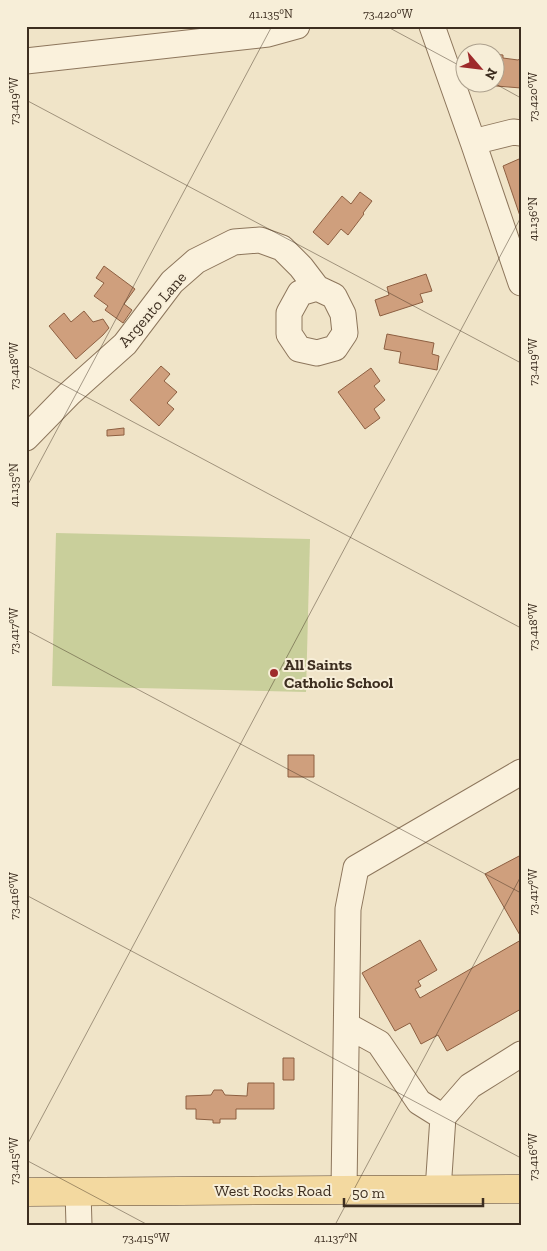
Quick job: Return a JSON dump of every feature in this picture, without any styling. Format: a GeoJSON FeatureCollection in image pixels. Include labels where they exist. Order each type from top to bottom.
{"type":"FeatureCollection","features":[{"type":"Feature","properties":{"kind":"main road","name":"West Rocks Road"},"geometry":{"type":"LineString","coordinates":[[26,1192],[521,1189]]}},
{"type":"Feature","properties":{"kind":"street"},"geometry":{"type":"LineString","coordinates":[[26,62],[268,34],[297,26]]}},
{"type":"Feature","properties":{"kind":"street"},"geometry":{"type":"LineString","coordinates":[[432,26],[521,283]]}},
{"type":"Feature","properties":{"kind":"street"},"geometry":{"type":"LineString","coordinates":[[473,142],[513,132],[521,132]]}},
{"type":"Feature","properties":{"kind":"street","name":"Argento Lane"},"geometry":{"type":"LineString","coordinates":[[26,438],[69,394],[125,344],[172,282],[196,261],[234,242],[260,240],[282,248],[301,267],[316,288]]}},
{"type":"Feature","properties":{"kind":"street"},"geometry":{"type":"LineString","coordinates":[[344,1190],[348,1026],[348,909],[356,868],[521,772]]}},
{"type":"Feature","properties":{"kind":"street"},"geometry":{"type":"LineString","coordinates":[[348,1026],[379,1043],[419,1102],[443,1117]]}},
{"type":"Feature","properties":{"kind":"street"},"geometry":{"type":"LineString","coordinates":[[438,1190],[443,1117],[470,1086],[521,1054]]}},
{"type":"Feature","properties":{"kind":"street"},"geometry":{"type":"LineString","coordinates":[[78,1192],[79,1225]]}},
{"type":"Feature","properties":{"kind":"green space"},"geometry":{"type":"Polygon","coordinates":[[[56,533],[310,539],[306,692],[52,686],[56,533]]]}},
{"type":"Feature","properties":{"kind":"building"},"geometry":{"type":"Polygon","coordinates":[[[504,58],[518,60],[521,58],[521,88],[504,87],[504,58]]]}},
{"type":"Feature","properties":{"kind":"building"},"geometry":{"type":"Polygon","coordinates":[[[519,159],[521,160],[520,216],[503,166],[519,159]]]}},
{"type":"Feature","properties":{"kind":"building"},"geometry":{"type":"Polygon","coordinates":[[[360,192],[372,201],[348,235],[341,229],[328,245],[313,232],[342,196],[351,204],[360,192]]]}},
{"type":"Feature","properties":{"kind":"building"},"geometry":{"type":"Polygon","coordinates":[[[104,266],[135,289],[124,304],[132,310],[123,323],[105,310],[108,306],[94,296],[104,283],[96,278],[104,266]]]}},
{"type":"Feature","properties":{"kind":"building"},"geometry":{"type":"Polygon","coordinates":[[[426,274],[432,291],[420,294],[423,302],[380,316],[375,300],[389,295],[387,287],[426,274]]]}},
{"type":"Feature","properties":{"kind":"building"},"geometry":{"type":"Polygon","coordinates":[[[84,311],[93,322],[103,319],[109,328],[76,359],[49,326],[64,313],[71,322],[84,311]]]}},
{"type":"Feature","properties":{"kind":"building"},"geometry":{"type":"Polygon","coordinates":[[[387,334],[434,343],[432,354],[439,356],[437,370],[399,363],[401,352],[384,349],[387,334]]]}},
{"type":"Feature","properties":{"kind":"building"},"geometry":{"type":"Polygon","coordinates":[[[161,366],[170,374],[164,381],[177,392],[167,403],[174,409],[159,426],[130,400],[161,366]]]}},
{"type":"Feature","properties":{"kind":"building"},"geometry":{"type":"Polygon","coordinates":[[[371,368],[380,381],[374,386],[385,400],[374,409],[380,418],[365,429],[338,392],[371,368]]]}},
{"type":"Feature","properties":{"kind":"building"},"geometry":{"type":"Polygon","coordinates":[[[124,428],[124,435],[107,436],[107,430],[124,428]]]}},
{"type":"Feature","properties":{"kind":"building"},"geometry":{"type":"Polygon","coordinates":[[[288,755],[314,755],[314,777],[288,777],[288,755]]]}},
{"type":"Feature","properties":{"kind":"building"},"geometry":{"type":"Polygon","coordinates":[[[521,855],[521,937],[485,874],[521,855]]]}},
{"type":"Feature","properties":{"kind":"building"},"geometry":{"type":"Polygon","coordinates":[[[420,940],[437,970],[418,981],[421,986],[415,989],[420,998],[521,940],[521,1009],[447,1051],[438,1035],[421,1044],[410,1023],[395,1031],[362,973],[420,940]]]}},
{"type":"Feature","properties":{"kind":"building"},"geometry":{"type":"Polygon","coordinates":[[[283,1058],[294,1058],[294,1080],[283,1080],[283,1058]]]}},
{"type":"Feature","properties":{"kind":"building"},"geometry":{"type":"Polygon","coordinates":[[[248,1083],[274,1083],[274,1109],[236,1109],[236,1119],[220,1119],[220,1123],[213,1123],[213,1120],[196,1119],[196,1109],[186,1109],[186,1096],[211,1095],[214,1090],[222,1090],[225,1095],[247,1096],[248,1083]]]}},
{"type":"Feature","properties":{"kind":"place","name":"All Saints Catholic School"},"geometry":{"type":"Point","coordinates":[274,673]}}]}
